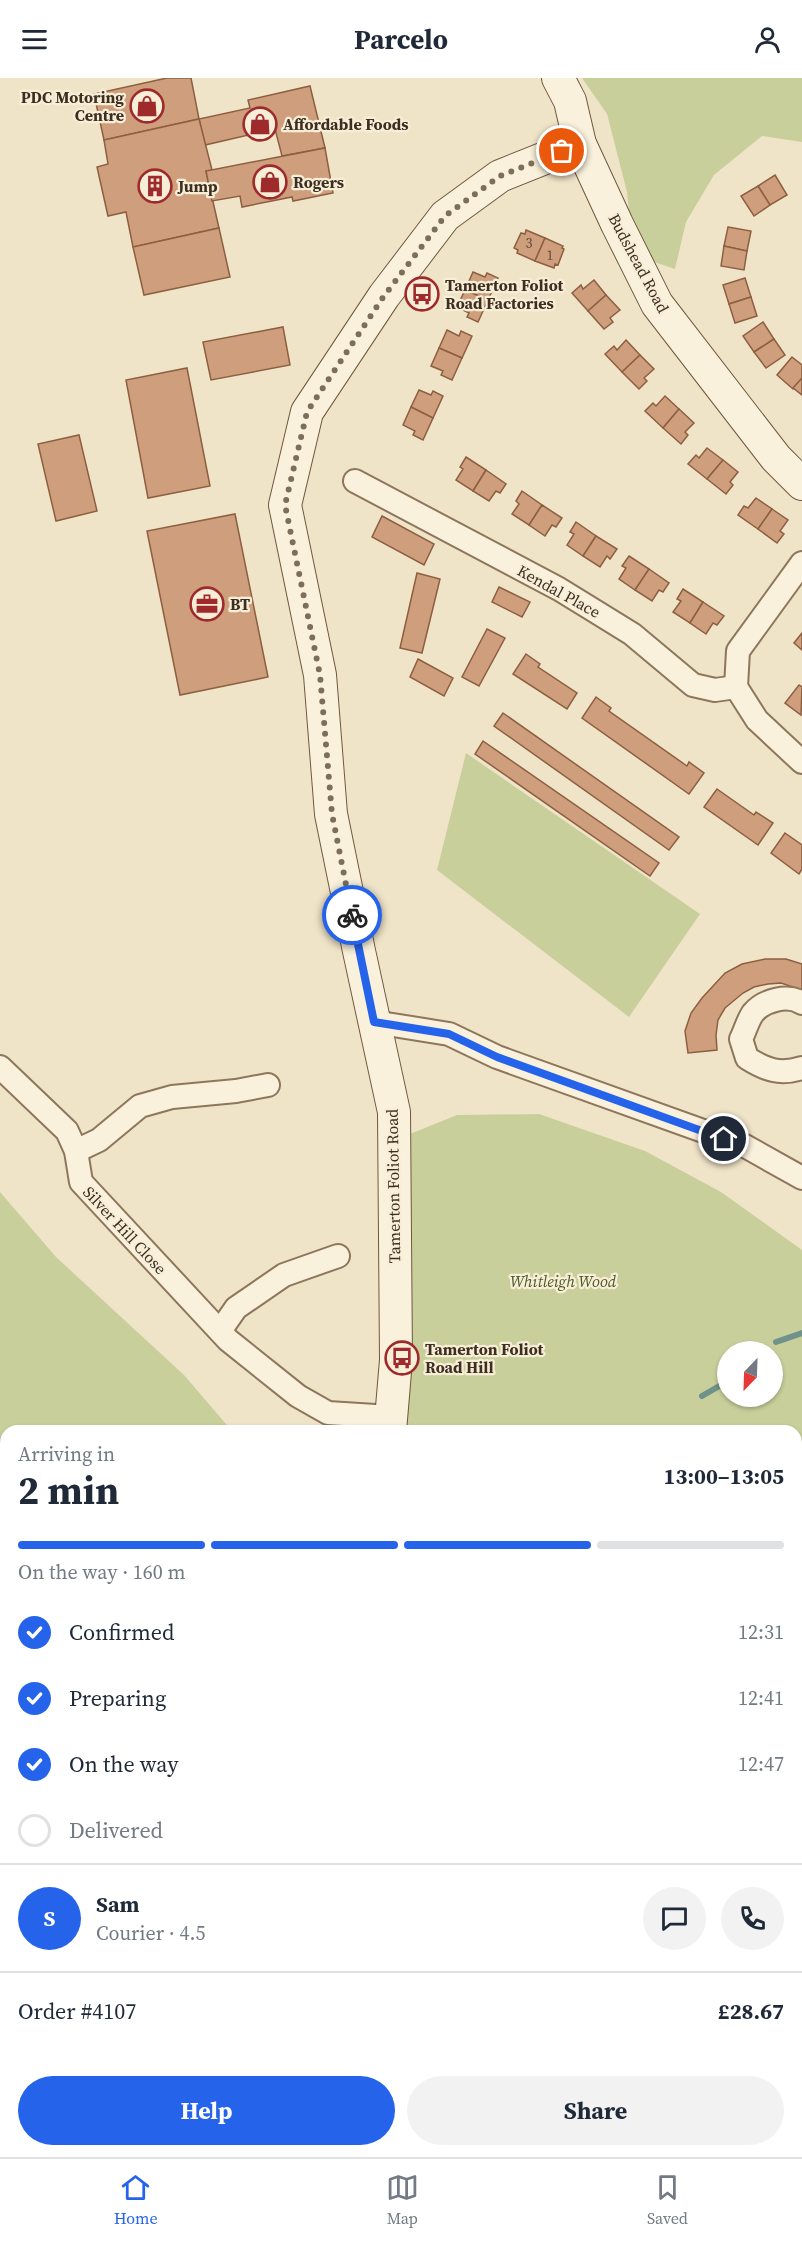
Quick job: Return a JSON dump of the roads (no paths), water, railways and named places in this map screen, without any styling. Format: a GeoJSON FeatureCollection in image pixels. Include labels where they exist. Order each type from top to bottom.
{"type":"FeatureCollection","features":[{"type":"Feature","properties":{"kind":"main road","name":"Budshead Road"},"geometry":{"type":"LineString","coordinates":[[558,78],[570,101],[580,144],[657,304],[776,458],[802,484]]}},
{"type":"Feature","properties":{"kind":"main road","name":"Tamerton Foliot Road"},"geometry":{"type":"LineString","coordinates":[[390,1424],[396,1360],[394,1112],[332,814],[320,675],[285,505],[307,412],[384,296],[445,216],[500,176],[580,144]]}},
{"type":"Feature","properties":{"kind":"street","name":"Kendal Place"},"geometry":{"type":"LineString","coordinates":[[355,481],[380,482],[598,613],[632,634],[693,685],[715,690],[736,687]]}},
{"type":"Feature","properties":{"kind":"street"},"geometry":{"type":"LineString","coordinates":[[802,563],[738,651],[736,687],[757,720],[802,762]]}},
{"type":"Feature","properties":{"kind":"street"},"geometry":{"type":"LineString","coordinates":[[802,1003],[780,998],[767,1004],[754,1012],[741,1040],[747,1058],[761,1067],[786,1073],[802,1068]]}},
{"type":"Feature","properties":{"kind":"street"},"geometry":{"type":"LineString","coordinates":[[374,1022],[449,1034],[497,1057],[745,1146],[802,1178]]}},
{"type":"Feature","properties":{"kind":"street","name":"Silver Hill Close"},"geometry":{"type":"LineString","coordinates":[[0,1067],[67,1131],[76,1151],[81,1182],[220,1331],[298,1396],[328,1413],[390,1424]]}},
{"type":"Feature","properties":{"kind":"street"},"geometry":{"type":"LineString","coordinates":[[76,1151],[99,1140],[140,1106],[172,1097],[236,1091],[268,1084]]}},
{"type":"Feature","properties":{"kind":"street"},"geometry":{"type":"LineString","coordinates":[[220,1331],[236,1308],[284,1275],[338,1256]]}},
{"type":"Feature","properties":{"kind":"waterway"},"geometry":{"type":"LineString","coordinates":[[779,1341],[802,1333]]}},
{"type":"Feature","properties":{"kind":"waterway"},"geometry":{"type":"LineString","coordinates":[[702,1396],[717,1387]]}},
{"type":"Feature","properties":{"kind":"place","name":"PDC Motoring Centre"},"geometry":{"type":"Point","coordinates":[147,106]}},
{"type":"Feature","properties":{"kind":"place","name":"Affordable Foods"},"geometry":{"type":"Point","coordinates":[260,124]}},
{"type":"Feature","properties":{"kind":"place","name":"Rogers"},"geometry":{"type":"Point","coordinates":[270,182]}},
{"type":"Feature","properties":{"kind":"place","name":"Jump"},"geometry":{"type":"Point","coordinates":[155,186]}},
{"type":"Feature","properties":{"kind":"place","name":"Tamerton Foliot Road Factories"},"geometry":{"type":"Point","coordinates":[422,294]}},
{"type":"Feature","properties":{"kind":"place","name":"BT"},"geometry":{"type":"Point","coordinates":[207,604]}},
{"type":"Feature","properties":{"kind":"place","name":"Tamerton Foliot Road Hill"},"geometry":{"type":"Point","coordinates":[402,1358]}},
{"type":"Feature","properties":{"kind":"park label","name":"Whitleigh Wood"},"geometry":{"type":"Point","coordinates":[563,1281]}}]}
